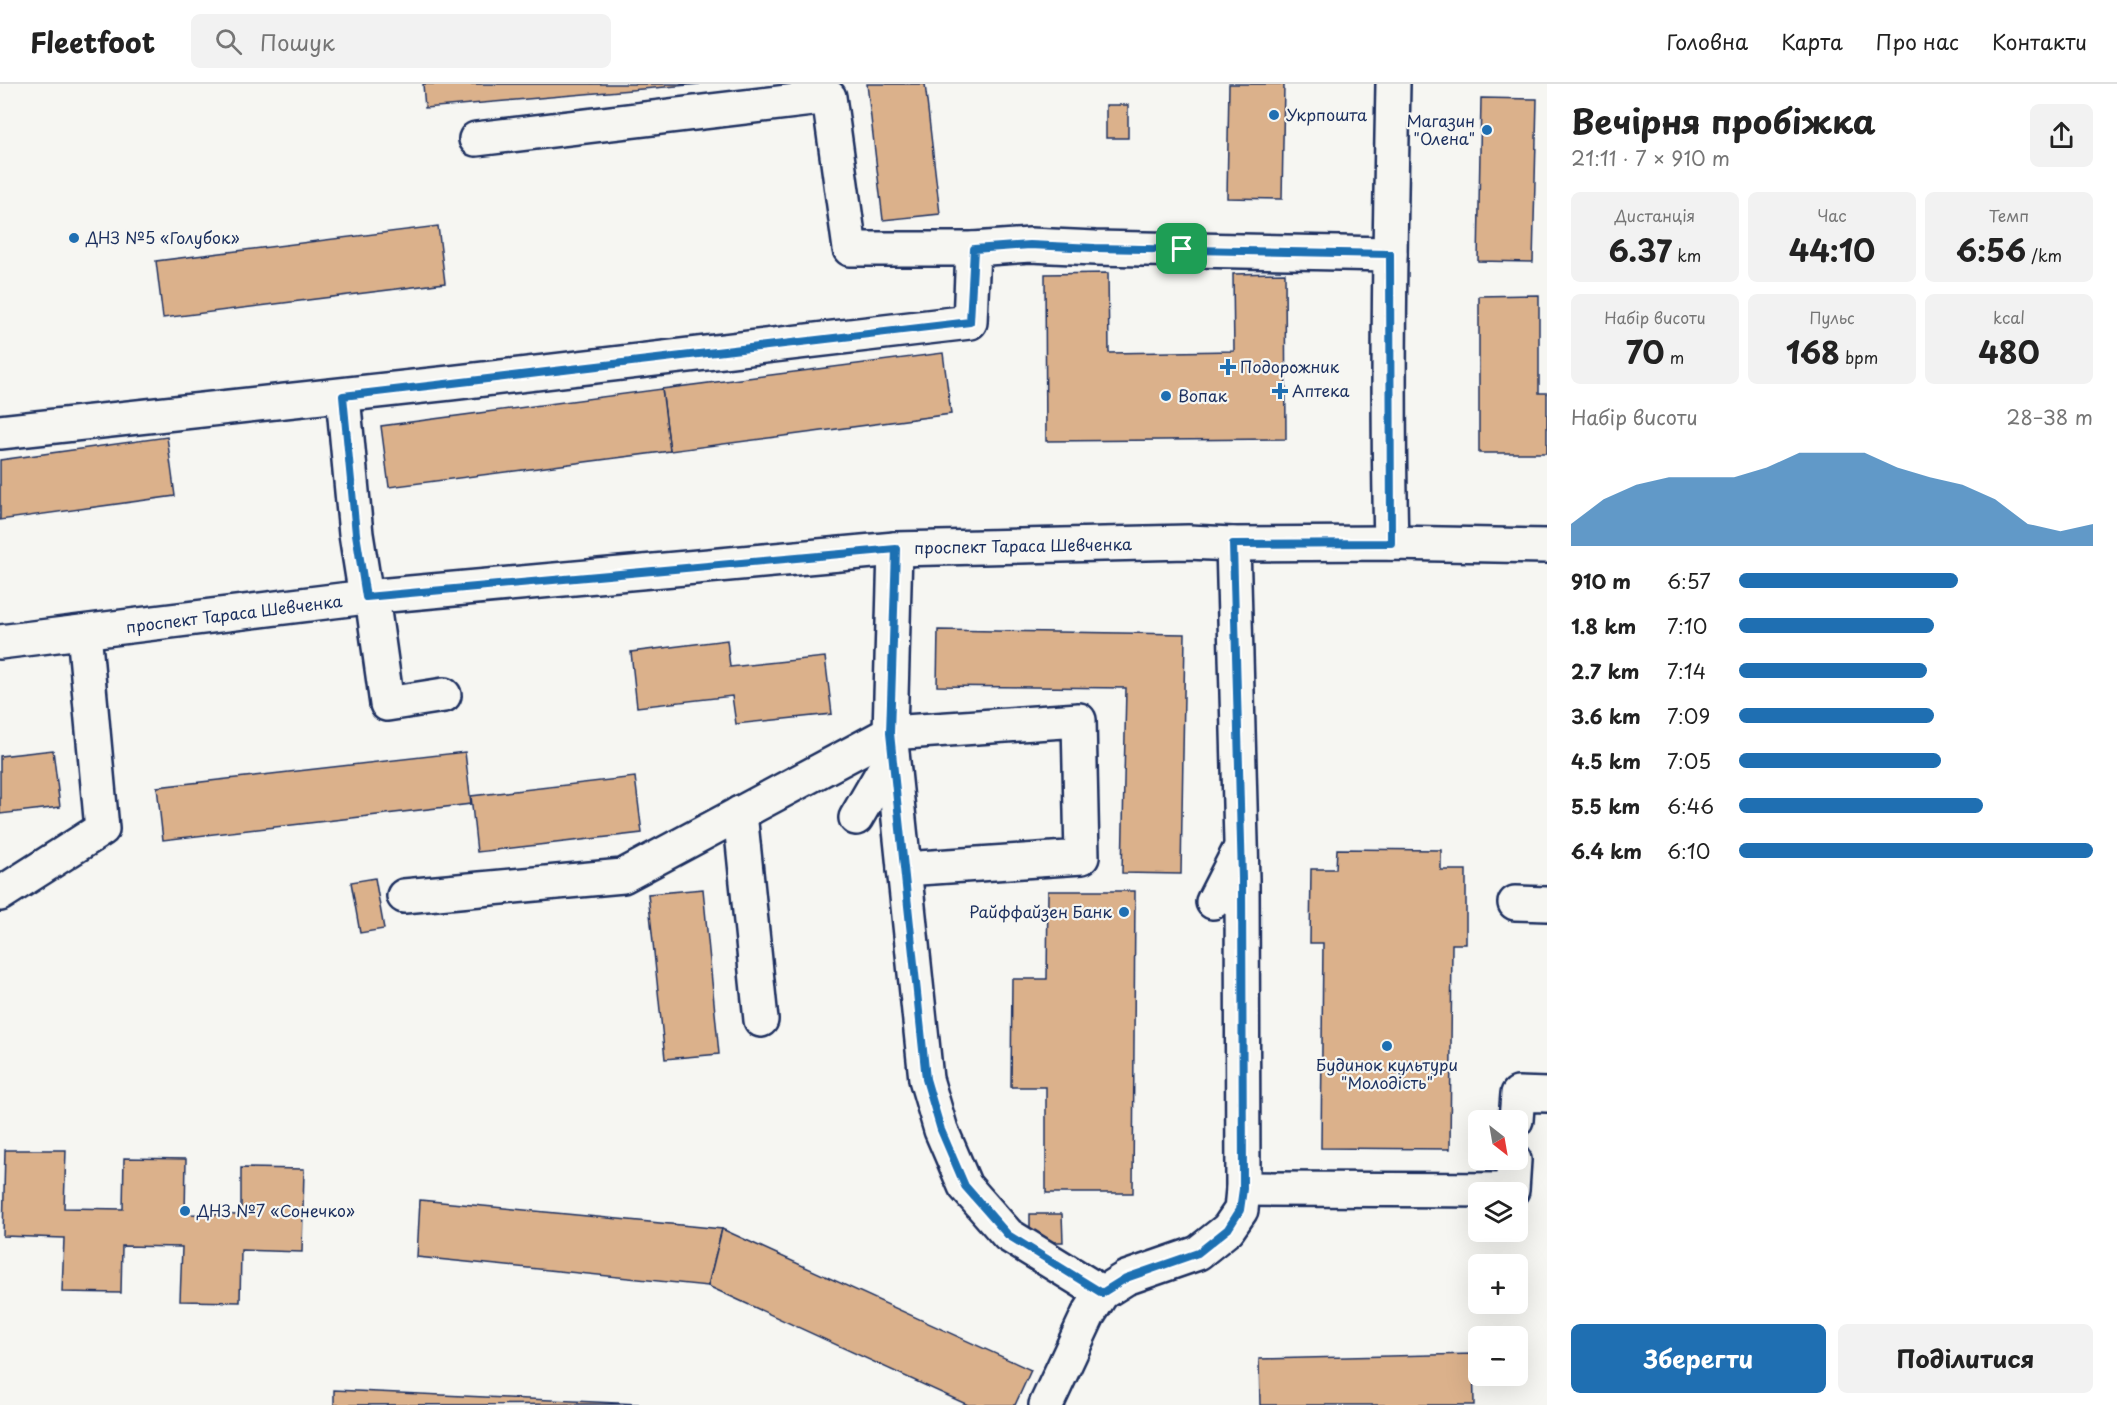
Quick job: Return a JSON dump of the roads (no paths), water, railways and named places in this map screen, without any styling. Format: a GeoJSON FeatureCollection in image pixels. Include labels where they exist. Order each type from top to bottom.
{"type":"FeatureCollection","features":[{"type":"Feature","properties":{"kind":"street"},"geometry":{"type":"LineString","coordinates":[[1391,543],[1390,254],[1393,84]]}},
{"type":"Feature","properties":{"kind":"street"},"geometry":{"type":"LineString","coordinates":[[476,138],[828,97],[850,249],[974,249],[1030,245],[1390,254]]}},
{"type":"Feature","properties":{"kind":"street"},"geometry":{"type":"LineString","coordinates":[[0,432],[343,396],[970,322],[974,249]]}},
{"type":"Feature","properties":{"kind":"street"},"geometry":{"type":"LineString","coordinates":[[343,396],[356,534],[387,704],[444,695]]}},
{"type":"Feature","properties":{"kind":"street","name":"проспект Тараса Шевченка"},"geometry":{"type":"LineString","coordinates":[[0,642],[369,597],[896,549],[1188,542],[1547,546]]}},
{"type":"Feature","properties":{"kind":"street"},"geometry":{"type":"LineString","coordinates":[[1046,1405],[1088,1315],[1102,1293],[1126,1278],[1198,1253],[1228,1229],[1240,1210],[1243,1189],[1241,846],[1233,544]]}},
{"type":"Feature","properties":{"kind":"street"},"geometry":{"type":"LineString","coordinates":[[896,549],[891,745],[926,1079],[941,1130],[965,1186],[1008,1235],[1102,1293]]}},
{"type":"Feature","properties":{"kind":"street"},"geometry":{"type":"LineString","coordinates":[[0,894],[102,829],[84,632]]}},
{"type":"Feature","properties":{"kind":"street"},"geometry":{"type":"LineString","coordinates":[[404,896],[623,876],[740,813],[891,745],[1080,720],[1082,857],[904,869]]}},
{"type":"Feature","properties":{"kind":"street"},"geometry":{"type":"LineString","coordinates":[[856,818],[891,745]]}},
{"type":"Feature","properties":{"kind":"street"},"geometry":{"type":"LineString","coordinates":[[740,813],[761,1020]]}},
{"type":"Feature","properties":{"kind":"street"},"geometry":{"type":"LineString","coordinates":[[1213,902],[1241,846]]}},
{"type":"Feature","properties":{"kind":"street"},"geometry":{"type":"LineString","coordinates":[[1515,903],[1547,904]]}},
{"type":"Feature","properties":{"kind":"street"},"geometry":{"type":"LineString","coordinates":[[1517,1110],[1518,1094],[1547,1095]]}},
{"type":"Feature","properties":{"kind":"street"},"geometry":{"type":"LineString","coordinates":[[1243,1189],[1512,1190],[1513,1170]]}},
{"type":"Feature","properties":{"kind":"place","name":"Укрпошта"},"geometry":{"type":"Point","coordinates":[1274,115]}},
{"type":"Feature","properties":{"kind":"place","name":"Магазин \"Олена\""},"geometry":{"type":"Point","coordinates":[1487,130]}},
{"type":"Feature","properties":{"kind":"place","name":"ДНЗ №5 «Голубок»"},"geometry":{"type":"Point","coordinates":[74,238]}},
{"type":"Feature","properties":{"kind":"place","name":"Подорожник"},"geometry":{"type":"Point","coordinates":[1228,367]}},
{"type":"Feature","properties":{"kind":"place","name":"Аптека"},"geometry":{"type":"Point","coordinates":[1280,391]}},
{"type":"Feature","properties":{"kind":"place","name":"Вопак"},"geometry":{"type":"Point","coordinates":[1166,396]}},
{"type":"Feature","properties":{"kind":"place","name":"Райффайзен Банк"},"geometry":{"type":"Point","coordinates":[1124,912]}},
{"type":"Feature","properties":{"kind":"place","name":"Будинок культури \"Молодість\""},"geometry":{"type":"Point","coordinates":[1387,1046]}},
{"type":"Feature","properties":{"kind":"place","name":"ДНЗ №7 «Сонечко»"},"geometry":{"type":"Point","coordinates":[185,1211]}}]}
